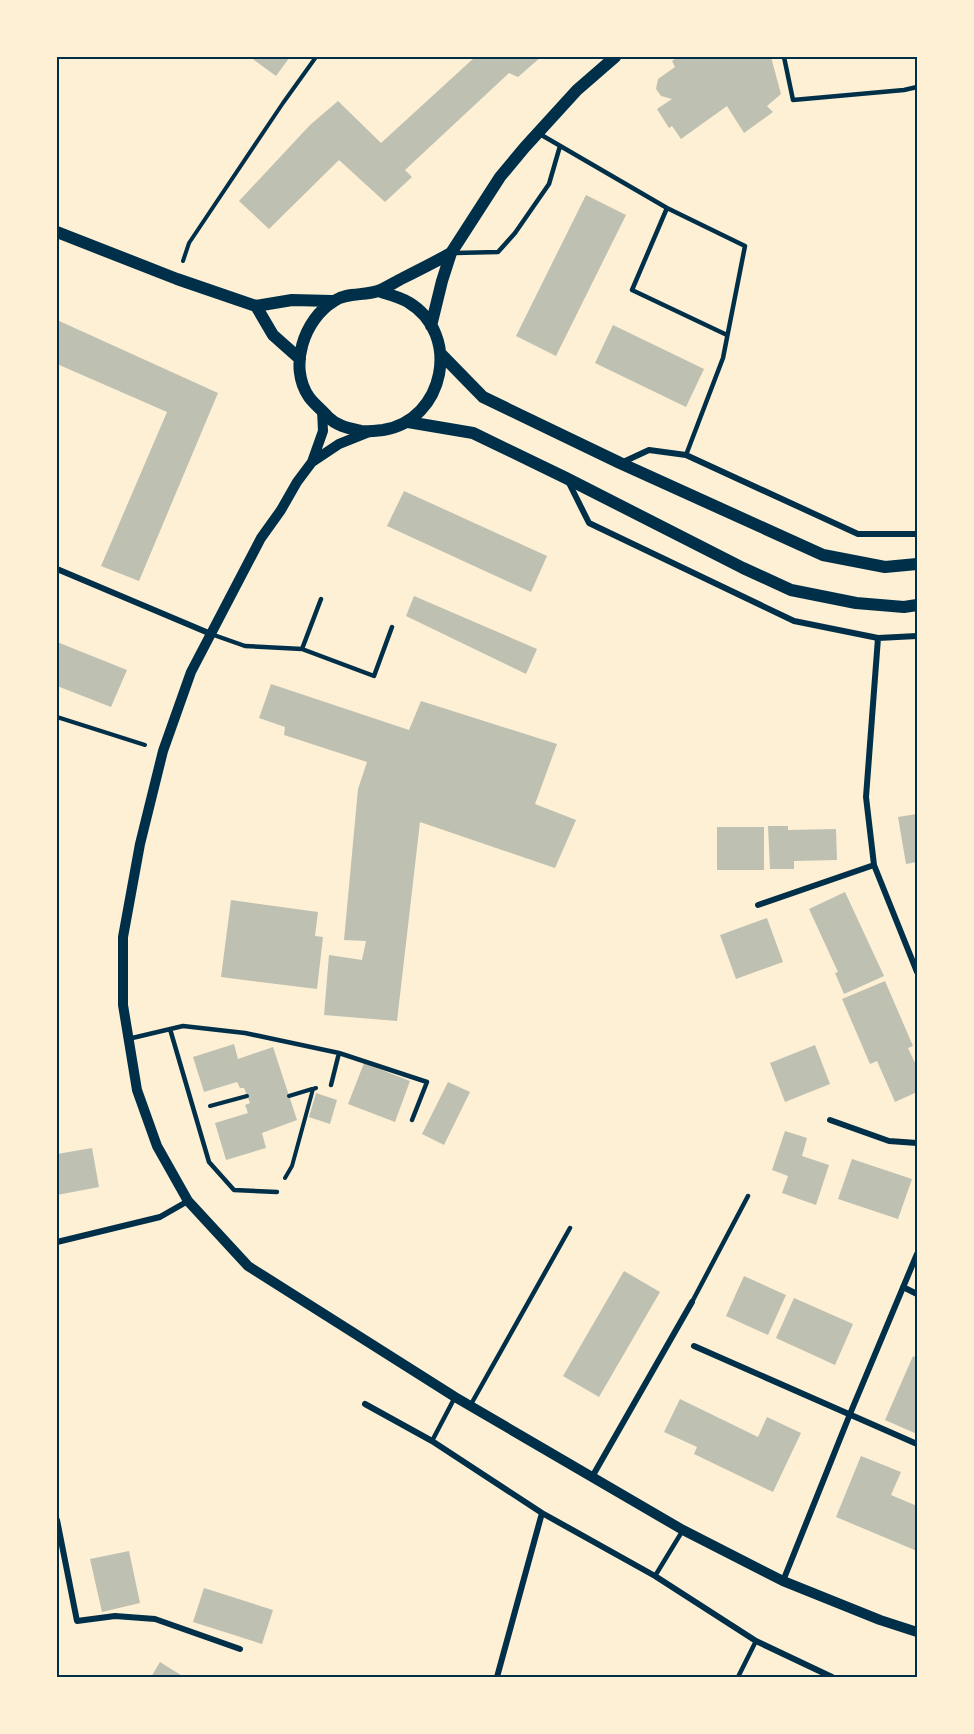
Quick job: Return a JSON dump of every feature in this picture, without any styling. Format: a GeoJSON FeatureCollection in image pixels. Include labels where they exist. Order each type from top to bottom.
{"type":"FeatureCollection","features":[{"type":"Feature","properties":{"kind":"main road"},"geometry":{"type":"LineString","coordinates":[[431,326],[451,253],[500,177],[577,90],[615,57]]}},
{"type":"Feature","properties":{"kind":"main road"},"geometry":{"type":"LineString","coordinates":[[57,232],[177,279],[256,306],[292,300],[332,301]]}},
{"type":"Feature","properties":{"kind":"main road"},"geometry":{"type":"LineString","coordinates":[[378,291],[408,301],[424,315],[435,332],[441,354],[440,375],[438,385],[427,405],[408,422],[394,428],[369,432],[345,428],[334,422],[309,397],[302,381],[300,359],[302,344],[312,321],[332,301],[343,296],[378,291],[451,253]]}},
{"type":"Feature","properties":{"kind":"main road"},"geometry":{"type":"LineString","coordinates":[[256,306],[273,335],[300,359]]}},
{"type":"Feature","properties":{"kind":"main road"},"geometry":{"type":"LineString","coordinates":[[441,354],[483,396],[620,463],[823,555],[885,567],[917,564]]}},
{"type":"Feature","properties":{"kind":"main road"},"geometry":{"type":"LineString","coordinates":[[408,422],[473,433],[791,590],[856,603],[904,607],[917,605]]}},
{"type":"Feature","properties":{"kind":"street"},"geometry":{"type":"LineString","coordinates":[[322,410],[323,431],[312,462],[261,538],[191,672],[163,751],[140,844],[123,937],[123,1005],[137,1090],[157,1146],[188,1201],[248,1266],[455,1397],[683,1530],[783,1581],[880,1620],[917,1632]]}},
{"type":"Feature","properties":{"kind":"street"},"geometry":{"type":"LineString","coordinates":[[312,462],[339,444],[369,432]]}},
{"type":"Feature","properties":{"kind":"street"},"geometry":{"type":"LineString","coordinates":[[620,463],[649,450],[686,455],[858,534],[917,534]]}},
{"type":"Feature","properties":{"kind":"street"},"geometry":{"type":"LineString","coordinates":[[566,478],[589,523],[794,621],[878,638],[917,636]]}},
{"type":"Feature","properties":{"kind":"street"},"geometry":{"type":"LineString","coordinates":[[57,569],[211,634]]}},
{"type":"Feature","properties":{"kind":"street"},"geometry":{"type":"LineString","coordinates":[[878,638],[866,797],[874,865],[917,972]]}},
{"type":"Feature","properties":{"kind":"street"},"geometry":{"type":"LineString","coordinates":[[758,905],[874,865]]}},
{"type":"Feature","properties":{"kind":"street"},"geometry":{"type":"LineString","coordinates":[[830,1120],[889,1141],[917,1143]]}},
{"type":"Feature","properties":{"kind":"street"},"geometry":{"type":"LineString","coordinates":[[57,1242],[160,1217],[188,1201]]}},
{"type":"Feature","properties":{"kind":"street"},"geometry":{"type":"LineString","coordinates":[[783,1581],[917,1254]]}},
{"type":"Feature","properties":{"kind":"street"},"geometry":{"type":"LineString","coordinates":[[903,1287],[917,1294]]}},
{"type":"Feature","properties":{"kind":"street"},"geometry":{"type":"LineString","coordinates":[[592,1477],[693,1302]]}},
{"type":"Feature","properties":{"kind":"street"},"geometry":{"type":"LineString","coordinates":[[694,1346],[917,1444]]}},
{"type":"Feature","properties":{"kind":"street"},"geometry":{"type":"LineString","coordinates":[[365,1404],[432,1441],[543,1513],[655,1576],[756,1641],[832,1677]]}},
{"type":"Feature","properties":{"kind":"street"},"geometry":{"type":"LineString","coordinates":[[497,1677],[543,1513]]}},
{"type":"Feature","properties":{"kind":"street"},"geometry":{"type":"LineString","coordinates":[[57,1520],[77,1621],[115,1616],[155,1619],[240,1649]]}},
{"type":"Feature","properties":{"kind":"lane"},"geometry":{"type":"LineString","coordinates":[[784,57],[793,100],[917,87]]}},
{"type":"Feature","properties":{"kind":"lane"},"geometry":{"type":"LineString","coordinates":[[537,133],[667,208],[745,246],[723,358],[686,455]]}},
{"type":"Feature","properties":{"kind":"lane"},"geometry":{"type":"LineString","coordinates":[[451,253],[498,252],[515,233],[549,184],[560,146]]}},
{"type":"Feature","properties":{"kind":"lane"},"geometry":{"type":"LineString","coordinates":[[667,208],[632,290],[728,335]]}},
{"type":"Feature","properties":{"kind":"lane"},"geometry":{"type":"LineString","coordinates":[[302,649],[321,599]]}},
{"type":"Feature","properties":{"kind":"lane"},"geometry":{"type":"LineString","coordinates":[[211,634],[245,646],[302,649],[374,676],[392,627]]}},
{"type":"Feature","properties":{"kind":"lane"},"geometry":{"type":"LineString","coordinates":[[128,1039],[183,1026],[245,1033],[339,1053],[427,1082],[412,1120]]}},
{"type":"Feature","properties":{"kind":"lane"},"geometry":{"type":"LineString","coordinates":[[170,1029],[209,1162],[234,1190],[277,1192]]}},
{"type":"Feature","properties":{"kind":"lane"},"geometry":{"type":"LineString","coordinates":[[331,1085],[339,1053]]}},
{"type":"Feature","properties":{"kind":"lane"},"geometry":{"type":"LineString","coordinates":[[693,1302],[748,1196]]}},
{"type":"Feature","properties":{"kind":"lane"},"geometry":{"type":"LineString","coordinates":[[470,1406],[570,1228]]}},
{"type":"Feature","properties":{"kind":"lane"},"geometry":{"type":"LineString","coordinates":[[432,1441],[455,1397]]}},
{"type":"Feature","properties":{"kind":"lane"},"geometry":{"type":"LineString","coordinates":[[655,1576],[683,1530]]}},
{"type":"Feature","properties":{"kind":"lane"},"geometry":{"type":"LineString","coordinates":[[738,1677],[756,1641]]}},
{"type":"Feature","properties":{"kind":"path"},"geometry":{"type":"LineString","coordinates":[[177,279],[189,243],[316,57]]}},
{"type":"Feature","properties":{"kind":"path"},"geometry":{"type":"LineString","coordinates":[[57,717],[163,751]]}},
{"type":"Feature","properties":{"kind":"path"},"geometry":{"type":"LineString","coordinates":[[289,1096],[331,1085]]}},
{"type":"Feature","properties":{"kind":"path"},"geometry":{"type":"LineString","coordinates":[[277,1192],[292,1166],[313,1089]]}},
{"type":"Feature","properties":{"kind":"path"},"geometry":{"type":"LineString","coordinates":[[194,1111],[247,1096]]}},
{"type":"Feature","properties":{"kind":"building"},"geometry":{"type":"Polygon","coordinates":[[[250,57],[290,57],[276,76],[250,57]]]}},
{"type":"Feature","properties":{"kind":"building"},"geometry":{"type":"Polygon","coordinates":[[[475,57],[541,57],[518,77],[509,73],[405,170],[412,177],[385,202],[339,160],[269,229],[239,201],[310,125],[338,101],[381,143],[475,57]]]}},
{"type":"Feature","properties":{"kind":"building"},"geometry":{"type":"Polygon","coordinates":[[[678,57],[771,57],[781,94],[767,106],[773,112],[744,133],[727,106],[681,139],[672,126],[669,128],[657,109],[672,99],[661,96],[656,89],[658,79],[675,67],[672,61],[678,57]]]}},
{"type":"Feature","properties":{"kind":"building"},"geometry":{"type":"Polygon","coordinates":[[[586,195],[626,215],[556,356],[516,336],[586,195]]]}},
{"type":"Feature","properties":{"kind":"building"},"geometry":{"type":"Polygon","coordinates":[[[57,320],[218,393],[139,581],[101,566],[167,412],[57,364],[57,320]]]}},
{"type":"Feature","properties":{"kind":"building"},"geometry":{"type":"Polygon","coordinates":[[[613,325],[704,369],[686,407],[595,363],[613,325]]]}},
{"type":"Feature","properties":{"kind":"building"},"geometry":{"type":"Polygon","coordinates":[[[404,491],[547,556],[531,592],[387,526],[404,491]]]}},
{"type":"Feature","properties":{"kind":"building"},"geometry":{"type":"Polygon","coordinates":[[[414,596],[537,649],[526,674],[406,616],[414,596]]]}},
{"type":"Feature","properties":{"kind":"building"},"geometry":{"type":"Polygon","coordinates":[[[57,642],[127,670],[111,707],[57,686],[57,642]]]}},
{"type":"Feature","properties":{"kind":"building"},"geometry":{"type":"Polygon","coordinates":[[[271,684],[409,730],[421,701],[557,744],[535,804],[576,820],[555,868],[420,822],[397,1021],[324,1015],[329,955],[362,960],[366,941],[344,940],[358,789],[367,762],[284,735],[285,727],[259,718],[271,684]]]}},
{"type":"Feature","properties":{"kind":"building"},"geometry":{"type":"Polygon","coordinates":[[[917,814],[917,862],[906,864],[898,817],[917,814]]]}},
{"type":"Feature","properties":{"kind":"building"},"geometry":{"type":"Polygon","coordinates":[[[768,826],[788,826],[788,830],[836,829],[837,860],[794,861],[794,869],[770,869],[768,826]]]}},
{"type":"Feature","properties":{"kind":"building"},"geometry":{"type":"Polygon","coordinates":[[[717,827],[764,827],[764,870],[717,870],[717,827]]]}},
{"type":"Feature","properties":{"kind":"building"},"geometry":{"type":"Polygon","coordinates":[[[845,892],[884,976],[844,994],[835,973],[838,972],[809,909],[845,892]]]}},
{"type":"Feature","properties":{"kind":"building"},"geometry":{"type":"Polygon","coordinates":[[[231,900],[318,912],[315,936],[323,937],[317,989],[221,977],[231,900]]]}},
{"type":"Feature","properties":{"kind":"building"},"geometry":{"type":"Polygon","coordinates":[[[767,918],[783,962],[736,979],[720,935],[767,918]]]}},
{"type":"Feature","properties":{"kind":"building"},"geometry":{"type":"Polygon","coordinates":[[[885,981],[913,1046],[908,1048],[917,1067],[917,1092],[895,1102],[877,1061],[870,1064],[842,999],[885,981]]]}},
{"type":"Feature","properties":{"kind":"building"},"geometry":{"type":"Polygon","coordinates":[[[234,1044],[238,1059],[273,1047],[297,1120],[262,1133],[266,1148],[226,1160],[215,1123],[248,1113],[245,1105],[250,1103],[244,1088],[240,1088],[237,1082],[204,1092],[193,1057],[234,1044]]]}},
{"type":"Feature","properties":{"kind":"building"},"geometry":{"type":"Polygon","coordinates":[[[815,1045],[830,1084],[785,1102],[770,1063],[815,1045]]]}},
{"type":"Feature","properties":{"kind":"building"},"geometry":{"type":"Polygon","coordinates":[[[364,1063],[410,1081],[395,1122],[348,1104],[364,1063]]]}},
{"type":"Feature","properties":{"kind":"building"},"geometry":{"type":"Polygon","coordinates":[[[448,1082],[470,1092],[444,1145],[422,1134],[448,1082]]]}},
{"type":"Feature","properties":{"kind":"building"},"geometry":{"type":"Polygon","coordinates":[[[316,1093],[337,1100],[330,1124],[309,1117],[316,1093]]]}},
{"type":"Feature","properties":{"kind":"building"},"geometry":{"type":"Polygon","coordinates":[[[785,1131],[807,1138],[802,1156],[829,1165],[816,1205],[782,1193],[788,1176],[772,1170],[785,1131]]]}},
{"type":"Feature","properties":{"kind":"building"},"geometry":{"type":"Polygon","coordinates":[[[92,1148],[99,1187],[57,1195],[57,1154],[92,1148]]]}},
{"type":"Feature","properties":{"kind":"building"},"geometry":{"type":"Polygon","coordinates":[[[852,1159],[912,1179],[898,1219],[838,1199],[852,1159]]]}},
{"type":"Feature","properties":{"kind":"building"},"geometry":{"type":"Polygon","coordinates":[[[624,1271],[660,1292],[599,1397],[563,1376],[624,1271]]]}},
{"type":"Feature","properties":{"kind":"building"},"geometry":{"type":"Polygon","coordinates":[[[744,1276],[786,1295],[768,1335],[726,1316],[744,1276]]]}},
{"type":"Feature","properties":{"kind":"building"},"geometry":{"type":"Polygon","coordinates":[[[794,1298],[853,1324],[835,1365],[776,1338],[794,1298]]]}},
{"type":"Feature","properties":{"kind":"building"},"geometry":{"type":"Polygon","coordinates":[[[913,1356],[917,1358],[917,1434],[885,1420],[913,1356]]]}},
{"type":"Feature","properties":{"kind":"building"},"geometry":{"type":"Polygon","coordinates":[[[680,1399],[758,1437],[767,1417],[801,1433],[773,1492],[694,1454],[697,1447],[664,1432],[680,1399]]]}},
{"type":"Feature","properties":{"kind":"building"},"geometry":{"type":"Polygon","coordinates":[[[861,1456],[901,1472],[891,1495],[917,1506],[917,1551],[836,1517],[861,1456]]]}},
{"type":"Feature","properties":{"kind":"building"},"geometry":{"type":"Polygon","coordinates":[[[129,1551],[140,1603],[102,1612],[90,1559],[129,1551]]]}},
{"type":"Feature","properties":{"kind":"building"},"geometry":{"type":"Polygon","coordinates":[[[204,1588],[273,1610],[262,1644],[193,1622],[204,1588]]]}},
{"type":"Feature","properties":{"kind":"building"},"geometry":{"type":"Polygon","coordinates":[[[160,1662],[184,1677],[151,1677],[160,1662]]]}}]}
